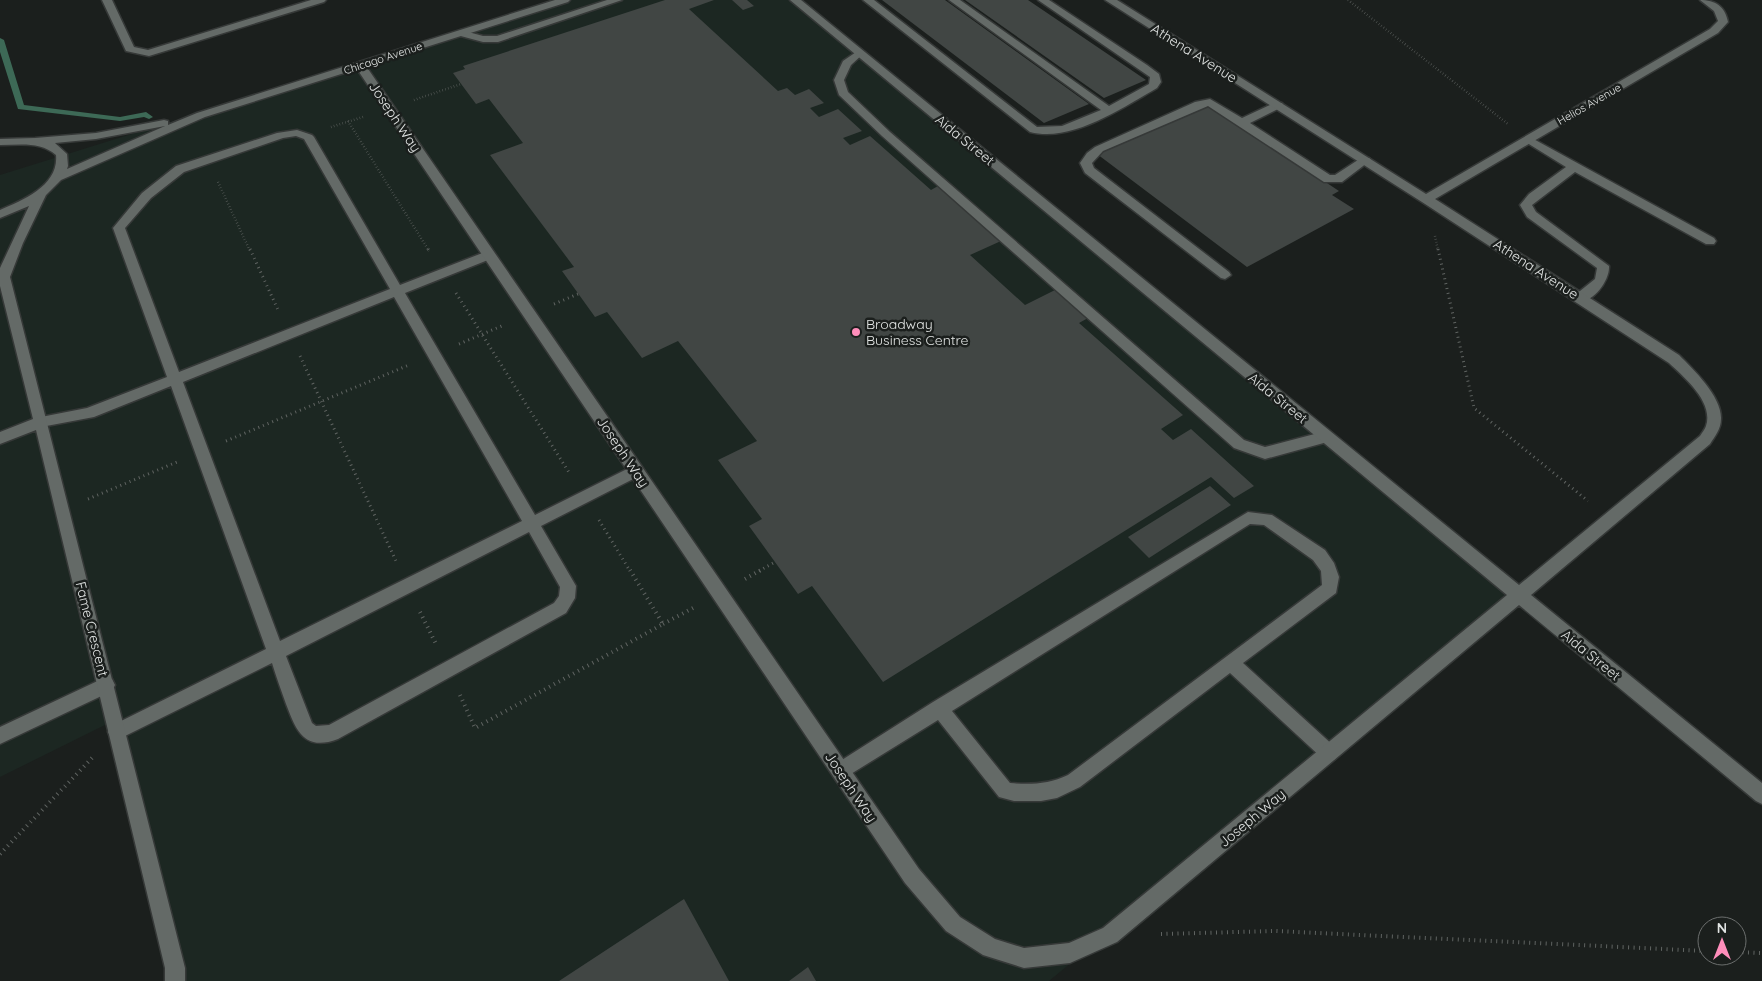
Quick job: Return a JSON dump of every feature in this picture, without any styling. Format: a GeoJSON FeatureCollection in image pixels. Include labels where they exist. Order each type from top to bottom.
{"type":"FeatureCollection","features":[{"type":"Feature","properties":{"kind":"street"},"geometry":{"type":"LineString","coordinates":[[107,0],[130,49],[149,53],[321,0]]}},
{"type":"Feature","properties":{"kind":"street","name":"Chicago Avenue"},"geometry":{"type":"LineString","coordinates":[[58,177],[201,116],[566,0]]}},
{"type":"Feature","properties":{"kind":"street"},"geometry":{"type":"LineString","coordinates":[[461,33],[483,39],[498,39],[617,0]]}},
{"type":"Feature","properties":{"kind":"street","name":"Aida Street"},"geometry":{"type":"LineString","coordinates":[[795,0],[1762,795]]}},
{"type":"Feature","properties":{"kind":"street"},"geometry":{"type":"LineString","coordinates":[[868,0],[1034,130],[1053,132],[1063,130],[1108,110],[1153,86],[1156,82],[1155,76],[1043,0]]}},
{"type":"Feature","properties":{"kind":"street"},"geometry":{"type":"LineString","coordinates":[[954,0],[1108,110]]}},
{"type":"Feature","properties":{"kind":"street","name":"Athena Avenue"},"geometry":{"type":"LineString","coordinates":[[1110,0],[1365,160],[1674,359],[1704,392],[1713,412],[1714,426],[1704,440],[1519,596]]}},
{"type":"Feature","properties":{"kind":"street","name":"Helios Avenue"},"geometry":{"type":"LineString","coordinates":[[1426,199],[1714,31],[1723,22],[1722,14],[1716,6],[1705,0]]}},
{"type":"Feature","properties":{"kind":"street"},"geometry":{"type":"LineString","coordinates":[[859,53],[847,63],[839,80],[843,93],[886,134],[1239,444],[1265,453],[1326,437]]}},
{"type":"Feature","properties":{"kind":"street","name":"Joseph Way"},"geometry":{"type":"LineString","coordinates":[[360,65],[912,876],[953,924],[990,948],[1024,958],[1070,953],[1110,935],[1519,596]]}},
{"type":"Feature","properties":{"kind":"street"},"geometry":{"type":"LineString","coordinates":[[1225,275],[1089,170],[1086,163],[1091,155],[1099,149],[1200,104],[1213,104],[1328,179],[1338,179],[1365,160]]}},
{"type":"Feature","properties":{"kind":"street"},"geometry":{"type":"LineString","coordinates":[[1241,123],[1278,106]]}},
{"type":"Feature","properties":{"kind":"street","name":"Chicago Avenue"},"geometry":{"type":"LineString","coordinates":[[0,142],[96,136],[201,116]]}},
{"type":"Feature","properties":{"kind":"street"},"geometry":{"type":"LineString","coordinates":[[0,130],[18,140]]}},
{"type":"Feature","properties":{"kind":"street"},"geometry":{"type":"LineString","coordinates":[[289,134],[304,134],[308,137],[568,586],[567,600],[560,608],[332,733],[314,734],[303,725],[118,228],[139,202],[170,175],[207,159],[289,134]]}},
{"type":"Feature","properties":{"kind":"street"},"geometry":{"type":"LineString","coordinates":[[1528,139],[1574,167],[1710,241]]}},
{"type":"Feature","properties":{"kind":"street"},"geometry":{"type":"LineString","coordinates":[[0,214],[26,204],[41,194],[58,177],[64,166],[63,157],[54,147],[37,140]]}},
{"type":"Feature","properties":{"kind":"street"},"geometry":{"type":"LineString","coordinates":[[1574,167],[1556,182],[1530,199],[1526,205],[1531,214],[1603,266],[1605,274],[1601,281],[1580,298]]}},
{"type":"Feature","properties":{"kind":"street","name":"Fame Crescent"},"geometry":{"type":"LineString","coordinates":[[41,194],[2,275],[42,422],[175,968],[175,981]]}},
{"type":"Feature","properties":{"kind":"street"},"geometry":{"type":"LineString","coordinates":[[0,438],[42,422],[89,413],[489,255]]}},
{"type":"Feature","properties":{"kind":"street"},"geometry":{"type":"LineString","coordinates":[[117,732],[636,471]]}},
{"type":"Feature","properties":{"kind":"street"},"geometry":{"type":"LineString","coordinates":[[840,771],[939,708],[1248,518],[1267,519],[1319,556],[1328,568],[1331,577],[1330,588],[1074,781],[1059,790],[1023,794],[1005,791],[939,708]]}},
{"type":"Feature","properties":{"kind":"street"},"geometry":{"type":"LineString","coordinates":[[1231,663],[1329,753]]}},
{"type":"Feature","properties":{"kind":"street"},"geometry":{"type":"LineString","coordinates":[[0,736],[106,685]]}},
{"type":"Feature","properties":{"kind":"path"},"geometry":{"type":"LineString","coordinates":[[1348,0],[1528,139]]}},
{"type":"Feature","properties":{"kind":"path"},"geometry":{"type":"LineString","coordinates":[[207,159],[475,728],[663,624],[348,121]]}},
{"type":"Feature","properties":{"kind":"path"},"geometry":{"type":"LineString","coordinates":[[1426,199],[1474,408],[1610,519]]}},
{"type":"Feature","properties":{"kind":"path"},"geometry":{"type":"LineString","coordinates":[[62,510],[578,294]]}},
{"type":"Feature","properties":{"kind":"path"},"geometry":{"type":"LineString","coordinates":[[0,854],[117,732]]}},
{"type":"Feature","properties":{"kind":"path"},"geometry":{"type":"LineString","coordinates":[[1159,934],[1275,931],[1697,951]]}},
{"type":"Feature","properties":{"kind":"path"},"geometry":{"type":"LineString","coordinates":[[1747,953],[1762,954]]}},
{"type":"Feature","properties":{"kind":"shaded area"},"geometry":{"type":"Polygon","coordinates":[[[561,0],[793,0],[1515,595],[1049,981],[174,981],[111,722],[0,777],[0,175],[561,0]]]}},
{"type":"Feature","properties":{"kind":"building","name":"Broadway Business Centre"},"geometry":{"type":"Polygon","coordinates":[[[665,0],[714,0],[689,9],[778,91],[787,88],[795,95],[809,89],[824,103],[810,108],[819,117],[838,109],[862,131],[843,138],[850,145],[870,136],[931,190],[938,186],[1001,241],[970,255],[1025,305],[1055,290],[1088,318],[1079,323],[1183,415],[1161,429],[1173,440],[1191,429],[1254,486],[1234,498],[1211,477],[883,682],[812,586],[798,594],[749,526],[762,519],[718,460],[757,441],[678,341],[642,358],[607,312],[595,317],[562,271],[574,267],[490,155],[523,143],[489,99],[476,104],[453,73],[465,69],[463,66],[665,0]]]}},
{"type":"Feature","properties":{"kind":"building"},"geometry":{"type":"Polygon","coordinates":[[[732,0],[747,0],[754,6],[743,10],[732,0]]]}},
{"type":"Feature","properties":{"kind":"building"},"geometry":{"type":"Polygon","coordinates":[[[882,0],[945,0],[1089,104],[1044,123],[882,0]]]}},
{"type":"Feature","properties":{"kind":"building"},"geometry":{"type":"Polygon","coordinates":[[[965,0],[1028,0],[1146,80],[1104,98],[965,0]]]}},
{"type":"Feature","properties":{"kind":"building"},"geometry":{"type":"Polygon","coordinates":[[[1208,104],[1339,191],[1332,195],[1354,209],[1247,267],[1097,154],[1208,104]]]}},
{"type":"Feature","properties":{"kind":"building"},"geometry":{"type":"Polygon","coordinates":[[[1210,486],[1231,505],[1149,558],[1128,537],[1210,486]]]}},
{"type":"Feature","properties":{"kind":"building"},"geometry":{"type":"Polygon","coordinates":[[[684,899],[729,981],[559,981],[684,899]]]}},
{"type":"Feature","properties":{"kind":"building"},"geometry":{"type":"Polygon","coordinates":[[[808,967],[816,981],[789,981],[808,967]]]}},
{"type":"Feature","properties":{"kind":"waterway"},"geometry":{"type":"LineString","coordinates":[[0,40],[21,107],[120,119],[146,114],[149,117]]}},
{"type":"Feature","properties":{"kind":"place","name":"Broadway Business Centre"},"geometry":{"type":"Point","coordinates":[856,332]}}]}
